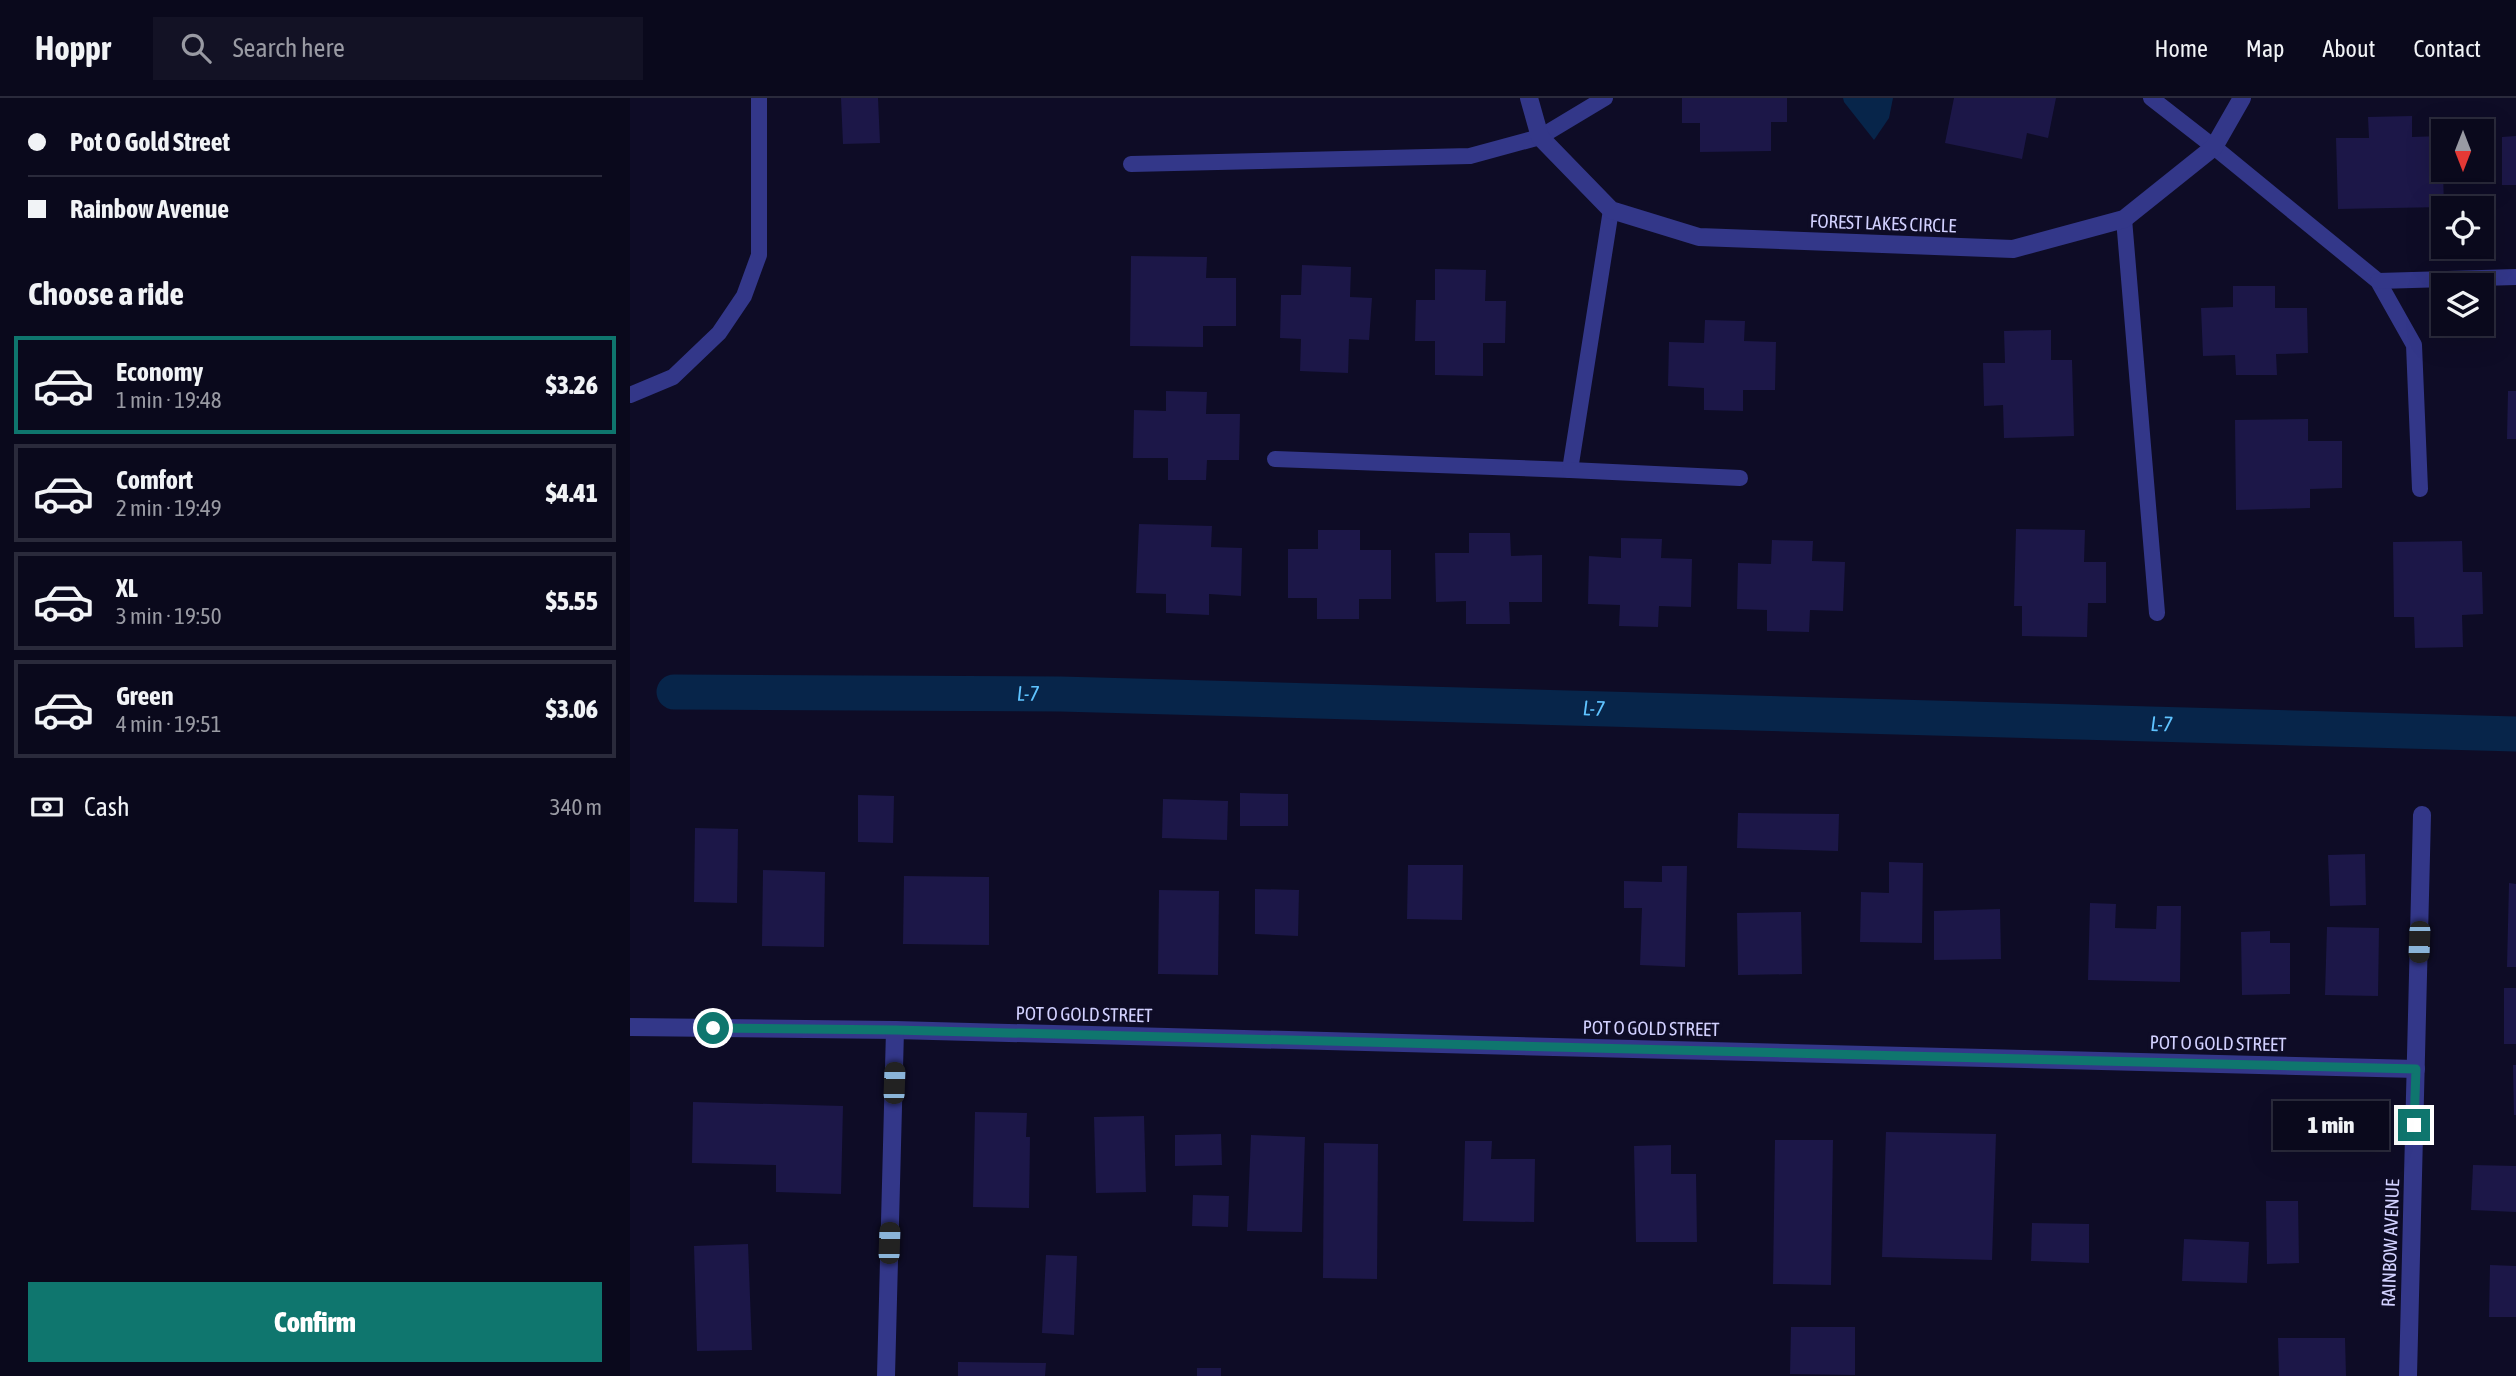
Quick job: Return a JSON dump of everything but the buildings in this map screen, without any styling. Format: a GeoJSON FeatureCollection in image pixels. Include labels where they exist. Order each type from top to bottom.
{"type":"FeatureCollection","features":[{"type":"Feature","properties":{"kind":"street","name":"FOREST LAKES CIRCLE"},"geometry":{"type":"LineString","coordinates":[[1529,98],[1540,137],[1611,210],[1699,237],[2013,249],[2124,219],[2214,147],[2242,98]]}},
{"type":"Feature","properties":{"kind":"street"},"geometry":{"type":"LineString","coordinates":[[2416,1069],[2423,815]]}},
{"type":"Feature","properties":{"kind":"street","name":"POT O GOLD STREET"},"geometry":{"type":"LineString","coordinates":[[630,1027],[895,1030],[2416,1069]]}},
{"type":"Feature","properties":{"kind":"street"},"geometry":{"type":"LineString","coordinates":[[886,1376],[895,1030]]}},
{"type":"Feature","properties":{"kind":"street","name":"RAINBOW AVENUE"},"geometry":{"type":"LineString","coordinates":[[2408,1376],[2416,1069]]}},
{"type":"Feature","properties":{"kind":"lane"},"geometry":{"type":"LineString","coordinates":[[630,394],[673,377],[719,332],[744,296],[760,255],[759,98]]}},
{"type":"Feature","properties":{"kind":"lane"},"geometry":{"type":"LineString","coordinates":[[1131,164],[1470,156],[1540,137],[1605,98]]}},
{"type":"Feature","properties":{"kind":"lane"},"geometry":{"type":"LineString","coordinates":[[2151,98],[2378,281],[2414,345],[2420,489]]}},
{"type":"Feature","properties":{"kind":"lane"},"geometry":{"type":"LineString","coordinates":[[1570,470],[1611,210]]}},
{"type":"Feature","properties":{"kind":"lane"},"geometry":{"type":"LineString","coordinates":[[2124,219],[2157,612]]}},
{"type":"Feature","properties":{"kind":"lane"},"geometry":{"type":"LineString","coordinates":[[2378,281],[2516,277]]}},
{"type":"Feature","properties":{"kind":"lane"},"geometry":{"type":"LineString","coordinates":[[1275,459],[1740,478]]}},
{"type":"Feature","properties":{"kind":"water"},"geometry":{"type":"Polygon","coordinates":[[[1843,98],[1893,98],[1889,118],[1874,140],[1844,102],[1843,98]]]}},
{"type":"Feature","properties":{"kind":"waterway","name":"L-7"},"geometry":{"type":"LineString","coordinates":[[674,692],[1060,694],[2516,734]]}},
{"type":"Feature","properties":{"kind":"route"},"geometry":{"type":"LineString","coordinates":[[713,1028],[895,1030],[2416,1069],[2414,1125]]}}]}
